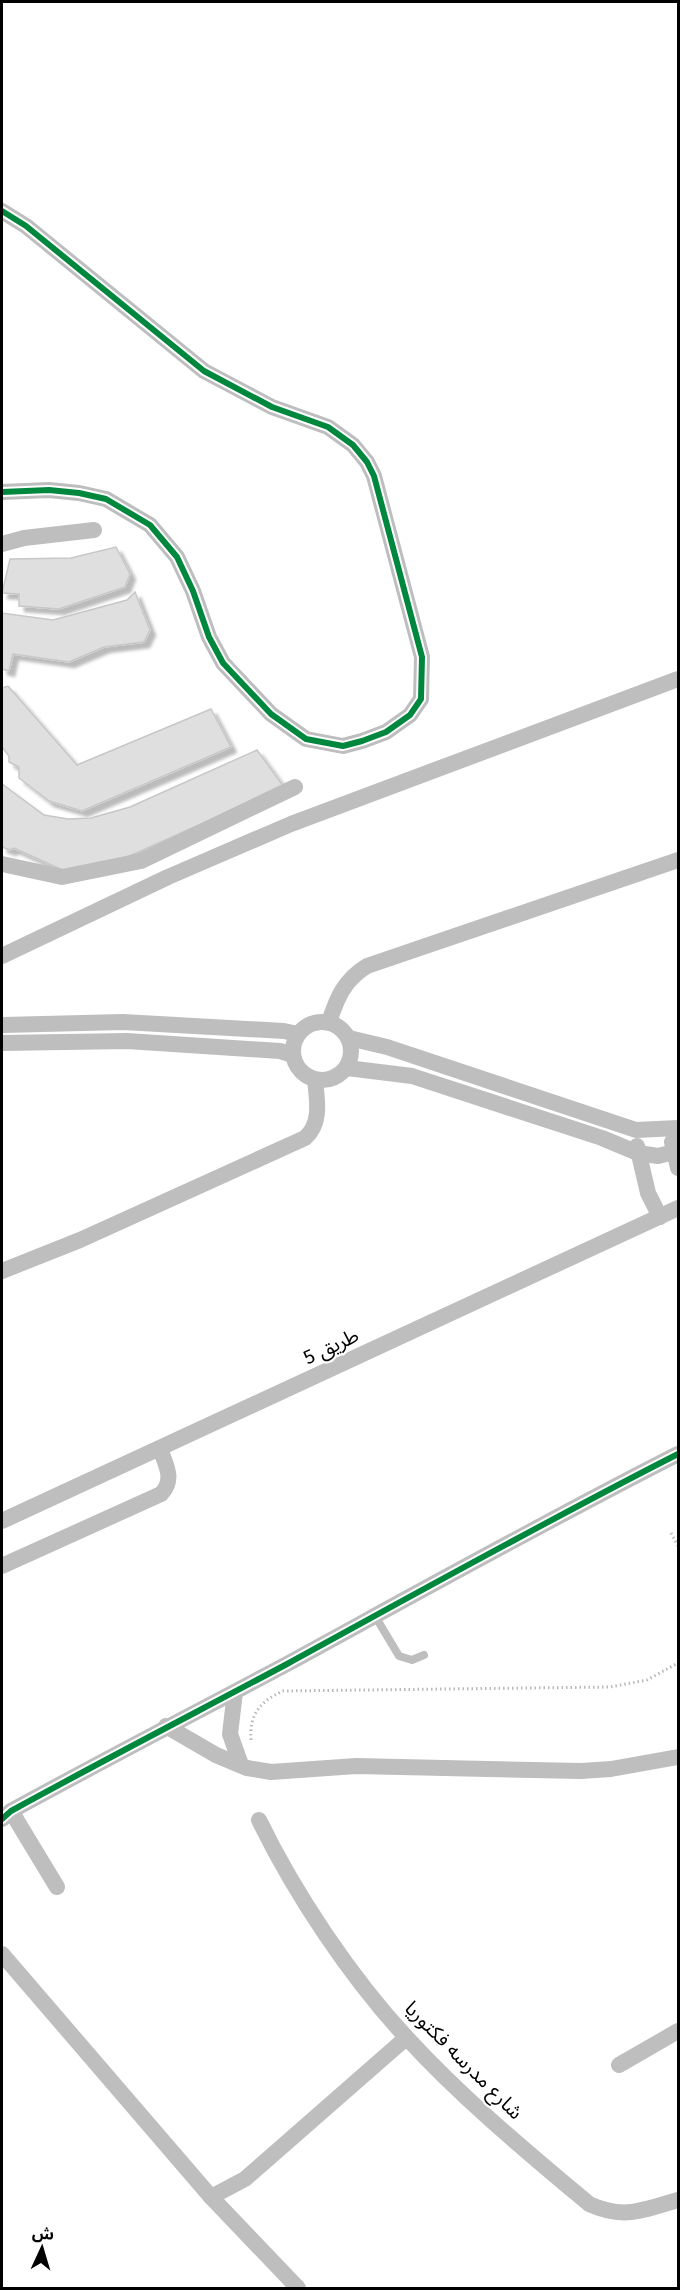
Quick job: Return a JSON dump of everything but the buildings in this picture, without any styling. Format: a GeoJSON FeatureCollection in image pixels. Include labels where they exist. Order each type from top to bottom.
{"type":"FeatureCollection","features":[{"type":"Feature","properties":{"kind":"street"},"geometry":{"type":"LineString","coordinates":[[2,211],[26,226],[204,371],[272,407],[328,427],[353,445],[367,462],[374,476],[383,507],[422,657],[421,699],[410,716],[386,732],[362,741],[343,746],[306,739],[271,714],[223,663],[209,637],[193,591],[177,557],[150,525],[106,499],[49,490],[2,492]]}},
{"type":"Feature","properties":{"kind":"street"},"geometry":{"type":"LineString","coordinates":[[2,544],[24,538],[94,530]]}},
{"type":"Feature","properties":{"kind":"street"},"geometry":{"type":"LineString","coordinates":[[2,956],[168,877],[291,824],[678,679]]}},
{"type":"Feature","properties":{"kind":"street"},"geometry":{"type":"LineString","coordinates":[[2,864],[62,877],[141,861],[295,786]]}},
{"type":"Feature","properties":{"kind":"street"},"geometry":{"type":"LineString","coordinates":[[329,1022],[345,984],[367,966],[678,860]]}},
{"type":"Feature","properties":{"kind":"street"},"geometry":{"type":"LineString","coordinates":[[2,1025],[123,1022],[284,1030],[298,1034]]}},
{"type":"Feature","properties":{"kind":"street"},"geometry":{"type":"LineString","coordinates":[[329,1022],[337,1025],[349,1038],[352,1053],[346,1068],[338,1076],[327,1080],[315,1080],[305,1075],[297,1066],[293,1055],[293,1044],[298,1034],[311,1023],[329,1022]]}},
{"type":"Feature","properties":{"kind":"street"},"geometry":{"type":"LineString","coordinates":[[346,1068],[412,1076],[602,1138],[638,1153],[676,1157],[674,1129],[636,1130],[387,1047],[349,1038]]}},
{"type":"Feature","properties":{"kind":"street"},"geometry":{"type":"LineString","coordinates":[[2,1043],[127,1041],[280,1051],[293,1055]]}},
{"type":"Feature","properties":{"kind":"street"},"geometry":{"type":"LineString","coordinates":[[2,1271],[80,1240],[305,1138],[311,1133],[317,1116],[315,1080]]}},
{"type":"Feature","properties":{"kind":"street"},"geometry":{"type":"LineString","coordinates":[[636,1130],[638,1153],[648,1193],[660,1217]]}},
{"type":"Feature","properties":{"kind":"street","name":"طريق 5"},"geometry":{"type":"LineString","coordinates":[[2,1521],[678,1208]]}},
{"type":"Feature","properties":{"kind":"street"},"geometry":{"type":"LineString","coordinates":[[2,1566],[161,1494],[168,1484],[169,1475],[160,1449]]}},
{"type":"Feature","properties":{"kind":"street"},"geometry":{"type":"LineString","coordinates":[[57,1887],[6,1815],[166,1726],[235,1692],[578,1505],[678,1454]]}},
{"type":"Feature","properties":{"kind":"street"},"geometry":{"type":"LineString","coordinates":[[235,1692],[230,1734],[247,1767]]}},
{"type":"Feature","properties":{"kind":"street"},"geometry":{"type":"LineString","coordinates":[[166,1726],[186,1740],[247,1767],[271,1772],[356,1766],[581,1771],[622,1768],[678,1757]]}},
{"type":"Feature","properties":{"kind":"street","name":"شارع مدرسه فكتوريا"},"geometry":{"type":"LineString","coordinates":[[259,1820],[278,1858],[324,1930],[406,2038],[484,2115],[589,2204],[609,2213],[637,2212],[678,2199]]}},
{"type":"Feature","properties":{"kind":"street"},"geometry":{"type":"LineString","coordinates":[[2,1954],[211,2197],[298,2289]]}},
{"type":"Feature","properties":{"kind":"street"},"geometry":{"type":"LineString","coordinates":[[619,2065],[678,2031]]}},
{"type":"Feature","properties":{"kind":"street"},"geometry":{"type":"LineString","coordinates":[[211,2197],[245,2179],[406,2038]]}},
{"type":"Feature","properties":{"kind":"lane"},"geometry":{"type":"LineString","coordinates":[[375,1616],[399,1656],[412,1660],[424,1655]]}},
{"type":"Feature","properties":{"kind":"path"},"geometry":{"type":"LineString","coordinates":[[671,1533],[678,1546]]}},
{"type":"Feature","properties":{"kind":"path"},"geometry":{"type":"LineString","coordinates":[[247,1767],[250,1723],[262,1703],[283,1691],[307,1688],[610,1687],[647,1680],[678,1663]]}},
{"type":"Feature","properties":{"kind":"cycle path"},"geometry":{"type":"LineString","coordinates":[[2,211],[26,226],[204,371],[272,407],[328,427],[353,445],[367,462],[374,476],[422,657],[421,699],[410,715],[386,732],[362,741],[343,746],[306,739],[271,714],[223,663],[209,637],[193,591],[177,557],[150,525],[106,499],[49,490],[2,492]]}},
{"type":"Feature","properties":{"kind":"cycle path"},"geometry":{"type":"LineString","coordinates":[[2,1819],[11,1811],[45,1792],[678,1454]]}}]}
